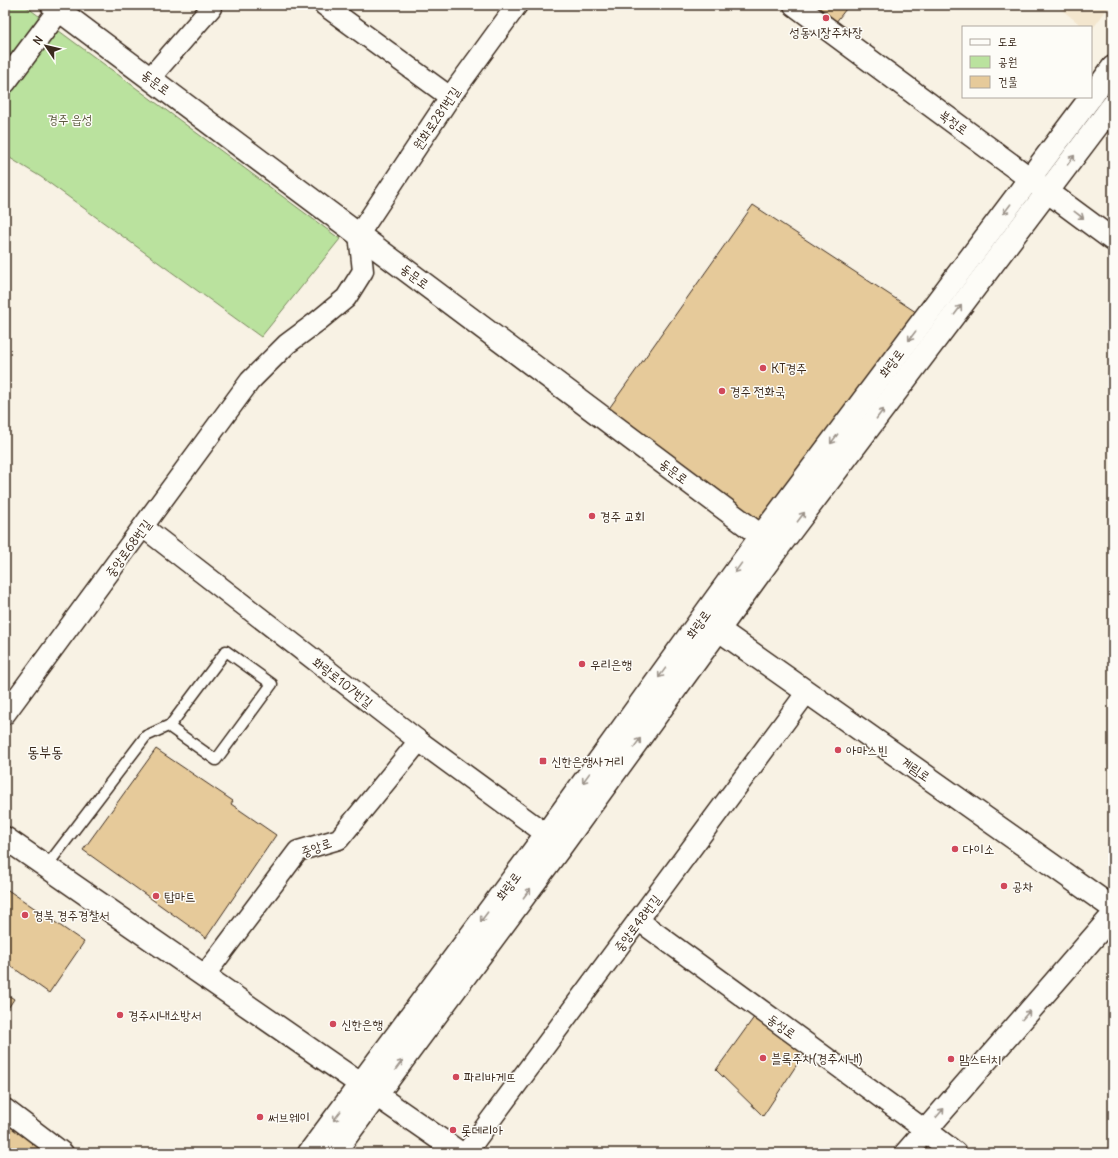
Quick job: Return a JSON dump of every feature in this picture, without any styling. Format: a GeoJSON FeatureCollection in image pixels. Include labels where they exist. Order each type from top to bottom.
{"type":"FeatureCollection","features":[{"type":"Feature","properties":{"kind":"street"},"geometry":{"type":"LineString","coordinates":[[324,5],[450,96]]}},
{"type":"Feature","properties":{"kind":"street","name":"원화로281번길"},"geometry":{"type":"LineString","coordinates":[[359,234],[450,96],[517,5]]}},
{"type":"Feature","properties":{"kind":"street","name":"북정로"},"geometry":{"type":"LineString","coordinates":[[795,5],[1113,240]]}},
{"type":"Feature","properties":{"kind":"street"},"geometry":{"type":"LineString","coordinates":[[5,82],[55,7]]}},
{"type":"Feature","properties":{"kind":"street","name":"동문로"},"geometry":{"type":"LineString","coordinates":[[55,7],[769,542]]}},
{"type":"Feature","properties":{"kind":"street"},"geometry":{"type":"LineString","coordinates":[[150,78],[211,8]]}},
{"type":"Feature","properties":{"kind":"street","name":"화랑로"},"geometry":{"type":"LineString","coordinates":[[1092,96],[1113,67]]}},
{"type":"Feature","properties":{"kind":"street","name":"화랑로"},"geometry":{"type":"LineString","coordinates":[[309,1153],[368,1090],[551,861],[719,630],[769,542],[1030,178],[1090,98]]}},
{"type":"Feature","properties":{"kind":"street","name":"화랑로"},"geometry":{"type":"LineString","coordinates":[[334,1153],[368,1090],[546,834],[769,542],[1048,191],[1113,104]]}},
{"type":"Feature","properties":{"kind":"street","name":"중앙로68번길"},"geometry":{"type":"LineString","coordinates":[[5,714],[250,382],[287,344],[346,298],[363,271],[359,234]]}},
{"type":"Feature","properties":{"kind":"street","name":"화랑로107번길"},"geometry":{"type":"LineString","coordinates":[[143,527],[420,741],[546,834]]}},
{"type":"Feature","properties":{"kind":"street","name":"계림로"},"geometry":{"type":"LineString","coordinates":[[719,630],[1113,908]]}},
{"type":"Feature","properties":{"kind":"street","name":"중앙로48번길"},"geometry":{"type":"LineString","coordinates":[[466,1153],[807,692]]}},
{"type":"Feature","properties":{"kind":"street","name":"중앙로"},"geometry":{"type":"LineString","coordinates":[[204,976],[298,851],[339,839],[420,741]]}},
{"type":"Feature","properties":{"kind":"street"},"geometry":{"type":"LineString","coordinates":[[5,838],[460,1153]]}},
{"type":"Feature","properties":{"kind":"street"},"geometry":{"type":"LineString","coordinates":[[906,1153],[1113,915]]}},
{"type":"Feature","properties":{"kind":"street","name":"동성로"},"geometry":{"type":"LineString","coordinates":[[638,920],[925,1130]]}},
{"type":"Feature","properties":{"kind":"street"},"geometry":{"type":"LineString","coordinates":[[5,1109],[63,1153]]}},
{"type":"Feature","properties":{"kind":"street"},"geometry":{"type":"LineString","coordinates":[[925,1130],[955,1153]]}},
{"type":"Feature","properties":{"kind":"lane"},"geometry":{"type":"LineString","coordinates":[[46,867],[146,736],[169,727],[226,651],[272,684],[216,760],[169,727]]}},
{"type":"Feature","properties":{"kind":"shaded area"},"geometry":{"type":"Polygon","coordinates":[[[1056,5],[1110,5],[1092,30],[1092,26],[1082,26],[1056,5]]]}},
{"type":"Feature","properties":{"kind":"green space","name":"경주 읍성"},"geometry":{"type":"Polygon","coordinates":[[[5,5],[24,5],[340,239],[261,337],[41,177],[5,155],[5,5]]]}},
{"type":"Feature","properties":{"kind":"building","name":"성동시장주차장"},"geometry":{"type":"Polygon","coordinates":[[[795,5],[849,5],[829,31],[795,5]]]}},
{"type":"Feature","properties":{"kind":"building","name":"KT경주"},"geometry":{"type":"Polygon","coordinates":[[[753,205],[925,318],[761,536],[603,417],[753,205]]]}},
{"type":"Feature","properties":{"kind":"building","name":"탑마트"},"geometry":{"type":"Polygon","coordinates":[[[156,749],[233,801],[231,804],[276,835],[206,938],[83,850],[156,749]]]}},
{"type":"Feature","properties":{"kind":"building","name":"경북 경주경찰서"},"geometry":{"type":"Polygon","coordinates":[[[5,888],[84,942],[49,993],[5,962],[5,888]]]}},
{"type":"Feature","properties":{"kind":"building"},"geometry":{"type":"Polygon","coordinates":[[[5,993],[14,999],[5,1013],[5,993]]]}},
{"type":"Feature","properties":{"kind":"building","name":"블록주차(경주시내)"},"geometry":{"type":"Polygon","coordinates":[[[760,1009],[809,1046],[763,1116],[716,1070],[760,1009]]]}},
{"type":"Feature","properties":{"kind":"building"},"geometry":{"type":"Polygon","coordinates":[[[5,1118],[44,1148],[40,1153],[5,1153],[5,1118]]]}},
{"type":"Feature","properties":{"kind":"place","name":"성동시장주차장"},"geometry":{"type":"Point","coordinates":[826,18]}},
{"type":"Feature","properties":{"kind":"place","name":"KT경주"},"geometry":{"type":"Point","coordinates":[763,368]}},
{"type":"Feature","properties":{"kind":"place","name":"경주 전화국"},"geometry":{"type":"Point","coordinates":[722,391]}},
{"type":"Feature","properties":{"kind":"place","name":"경주 교회"},"geometry":{"type":"Point","coordinates":[592,516]}},
{"type":"Feature","properties":{"kind":"place","name":"우리은행"},"geometry":{"type":"Point","coordinates":[582,664]}},
{"type":"Feature","properties":{"kind":"place","name":"아마스빈"},"geometry":{"type":"Point","coordinates":[838,750]}},
{"type":"Feature","properties":{"kind":"place","name":"신한은행사거리"},"geometry":{"type":"Point","coordinates":[543,761]}},
{"type":"Feature","properties":{"kind":"place","name":"다이소"},"geometry":{"type":"Point","coordinates":[955,849]}},
{"type":"Feature","properties":{"kind":"place","name":"공차"},"geometry":{"type":"Point","coordinates":[1004,886]}},
{"type":"Feature","properties":{"kind":"place","name":"탑마트"},"geometry":{"type":"Point","coordinates":[156,896]}},
{"type":"Feature","properties":{"kind":"place","name":"경북 경주경찰서"},"geometry":{"type":"Point","coordinates":[25,915]}},
{"type":"Feature","properties":{"kind":"place","name":"경주시내소방서"},"geometry":{"type":"Point","coordinates":[120,1015]}},
{"type":"Feature","properties":{"kind":"place","name":"신한은행"},"geometry":{"type":"Point","coordinates":[333,1024]}},
{"type":"Feature","properties":{"kind":"place","name":"블록주차(경주시내)"},"geometry":{"type":"Point","coordinates":[763,1058]}},
{"type":"Feature","properties":{"kind":"place","name":"맘스터치"},"geometry":{"type":"Point","coordinates":[951,1059]}},
{"type":"Feature","properties":{"kind":"place","name":"파리바게뜨"},"geometry":{"type":"Point","coordinates":[456,1077]}},
{"type":"Feature","properties":{"kind":"place","name":"써브웨이"},"geometry":{"type":"Point","coordinates":[260,1117]}},
{"type":"Feature","properties":{"kind":"place","name":"롯데리아"},"geometry":{"type":"Point","coordinates":[453,1130]}},
{"type":"Feature","properties":{"kind":"district","name":"동부동"},"geometry":{"type":"Point","coordinates":[45,752]}}]}
